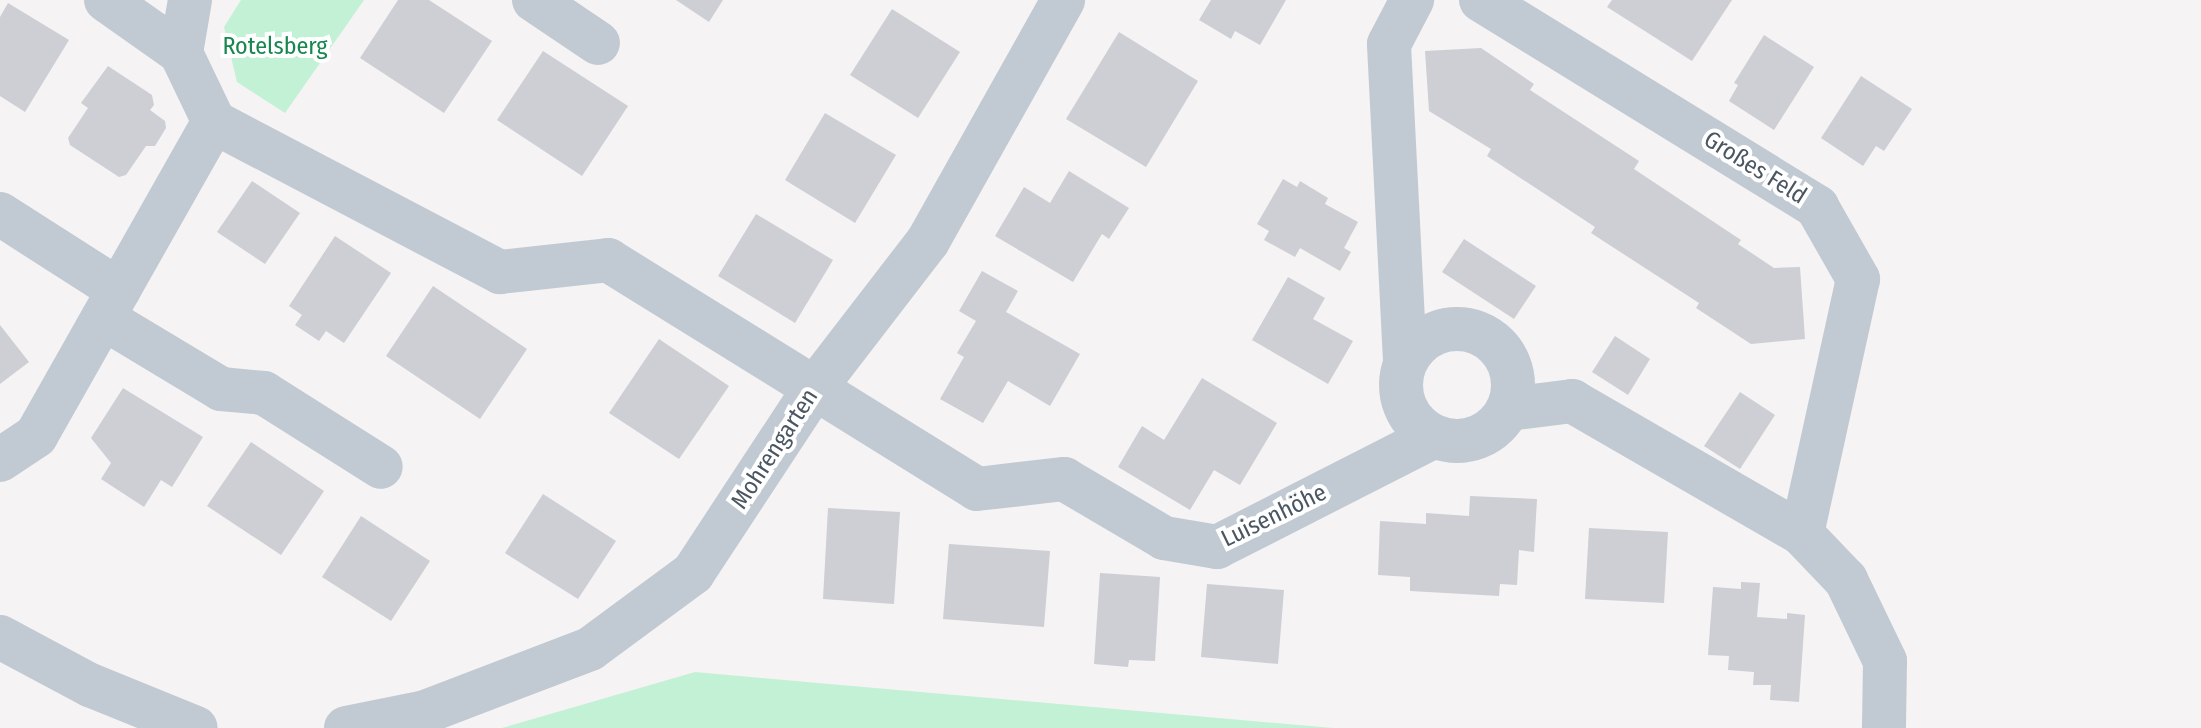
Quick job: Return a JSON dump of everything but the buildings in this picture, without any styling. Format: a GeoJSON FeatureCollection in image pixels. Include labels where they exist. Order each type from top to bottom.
{"type":"FeatureCollection","features":[{"type":"Feature","properties":{"kind":"street"},"geometry":{"type":"LineString","coordinates":[[106,0],[181,53],[214,122],[500,272],[608,260],[814,389]]}},
{"type":"Feature","properties":{"kind":"street"},"geometry":{"type":"LineString","coordinates":[[181,53],[190,0]]}},
{"type":"Feature","properties":{"kind":"street"},"geometry":{"type":"LineString","coordinates":[[534,0],[598,43]]}},
{"type":"Feature","properties":{"kind":"street","name":"Mohrengarten"},"geometry":{"type":"LineString","coordinates":[[346,728],[425,712],[590,649],[693,573],[814,389],[928,241],[1063,0]]}},
{"type":"Feature","properties":{"kind":"street"},"geometry":{"type":"LineString","coordinates":[[1412,0],[1389,44],[1405,361],[1400,383],[1404,405],[1415,424],[1433,437]]}},
{"type":"Feature","properties":{"kind":"street","name":"Großes Feld"},"geometry":{"type":"LineString","coordinates":[[1481,0],[1817,207],[1858,279],[1802,534]]}},
{"type":"Feature","properties":{"kind":"street"},"geometry":{"type":"LineString","coordinates":[[0,460],[36,436],[214,122]]}},
{"type":"Feature","properties":{"kind":"street"},"geometry":{"type":"LineString","coordinates":[[0,214],[221,389],[264,393],[381,467]]}},
{"type":"Feature","properties":{"kind":"street"},"geometry":{"type":"LineString","coordinates":[[1405,361],[1418,344],[1437,331],[1459,328],[1481,333],[1499,347],[1511,365],[1514,388],[1509,409],[1572,401],[1802,534],[1846,580],[1885,661],[1884,728]]}},
{"type":"Feature","properties":{"kind":"street","name":"Luisenhöhe"},"geometry":{"type":"LineString","coordinates":[[814,389],[977,489],[1064,479],[1164,538],[1217,547],[1433,437],[1455,442],[1477,438],[1496,427],[1509,409]]}},
{"type":"Feature","properties":{"kind":"street"},"geometry":{"type":"LineString","coordinates":[[0,637],[90,685],[196,728]]}},
{"type":"Feature","properties":{"kind":"green space","name":"Rotelsberg"},"geometry":{"type":"Polygon","coordinates":[[[241,0],[364,0],[285,113],[237,82],[224,27],[241,0]]]}},
{"type":"Feature","properties":{"kind":"green space"},"geometry":{"type":"Polygon","coordinates":[[[695,672],[829,684],[1333,728],[502,728],[695,672]]]}}]}
